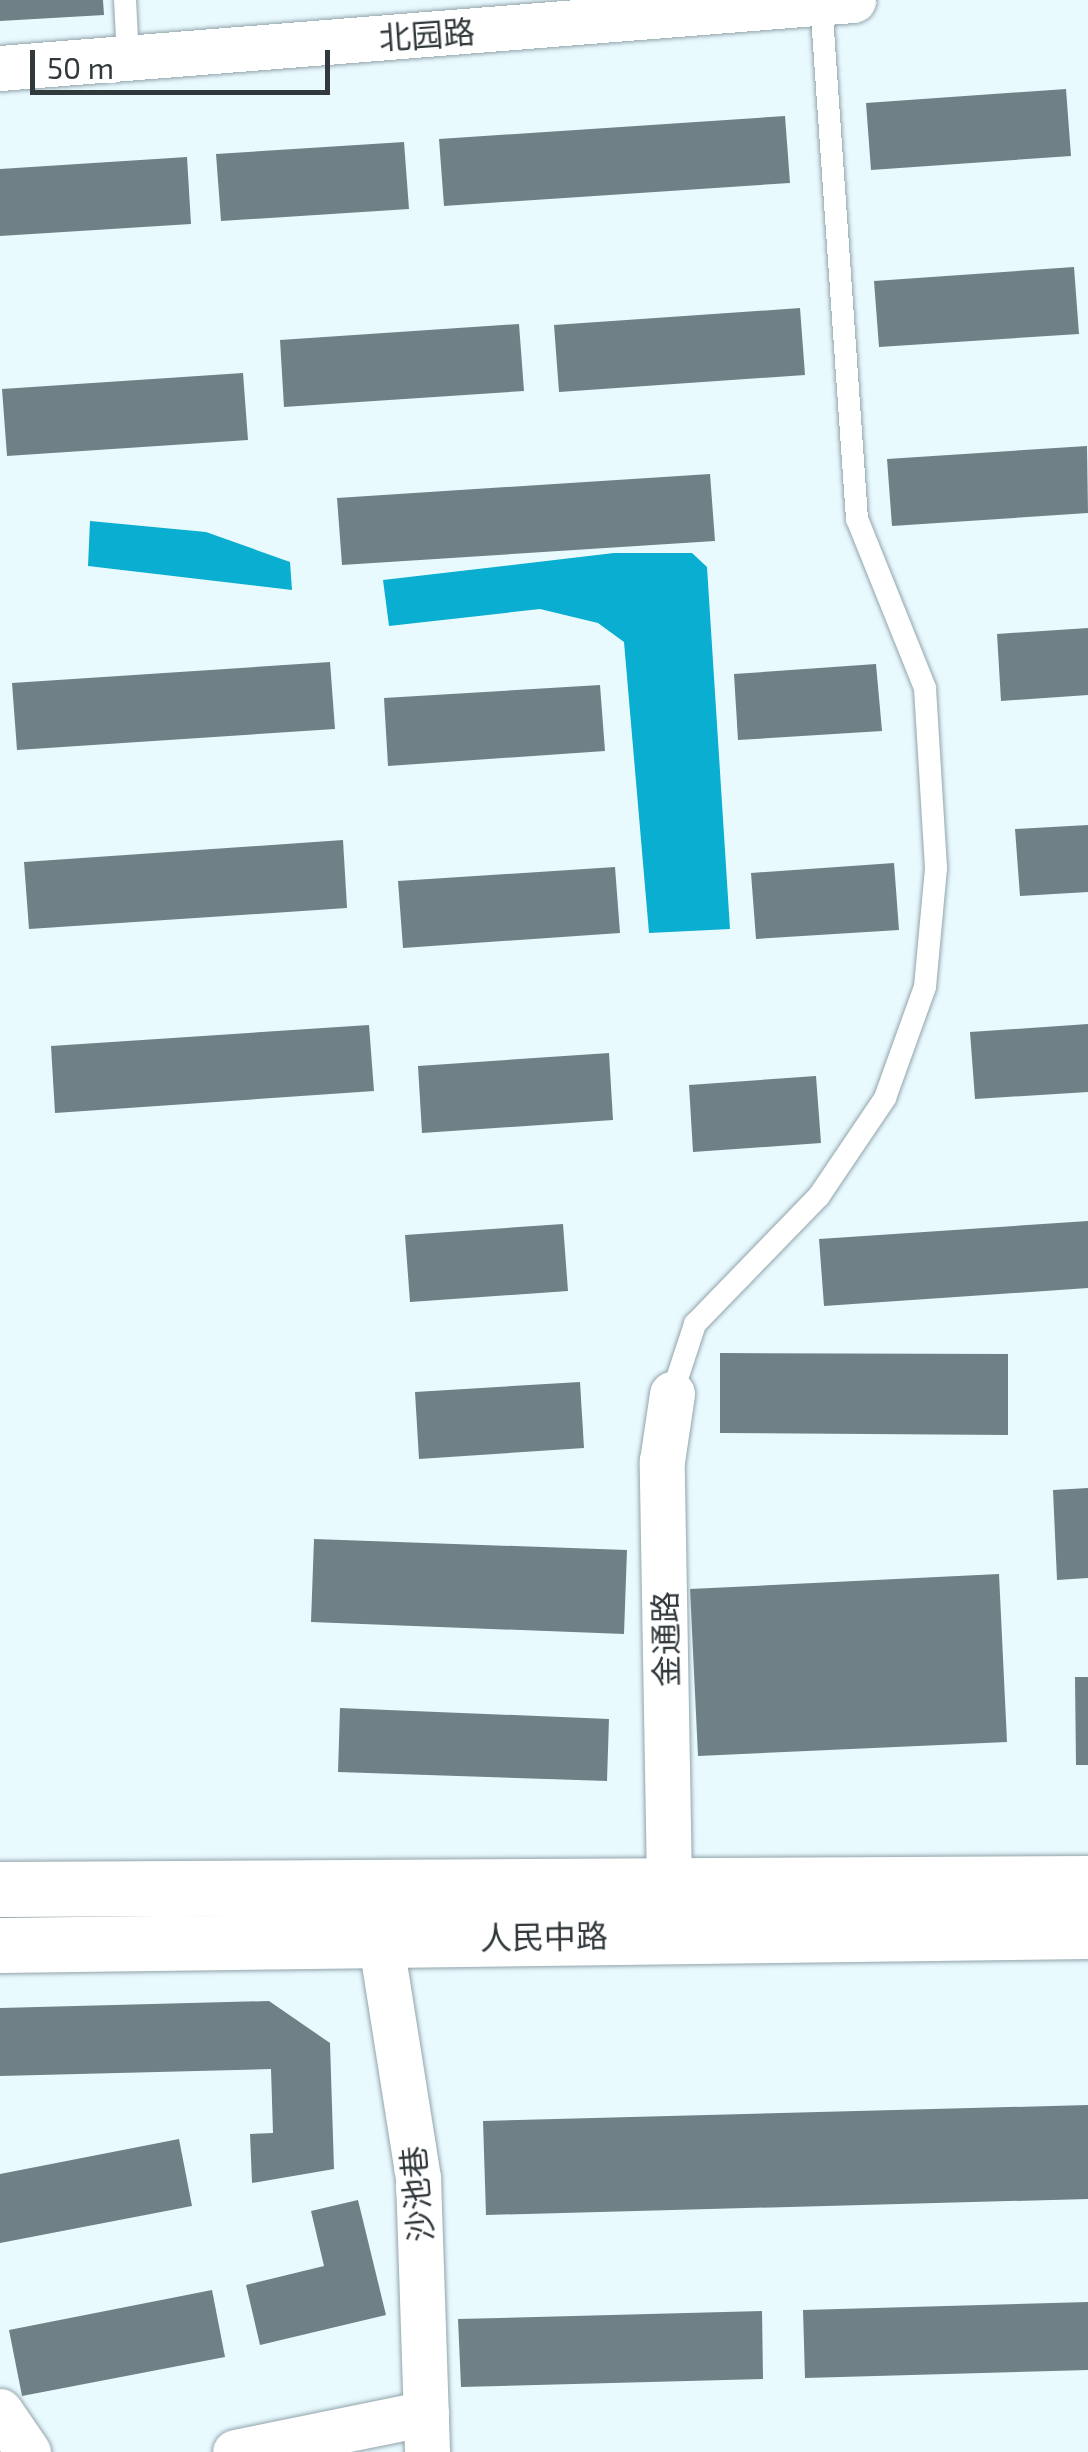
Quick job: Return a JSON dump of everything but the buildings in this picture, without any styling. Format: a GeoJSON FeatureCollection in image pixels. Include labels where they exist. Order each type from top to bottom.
{"type":"FeatureCollection","features":[{"type":"Feature","properties":{"kind":"main road","name":"人民中路"},"geometry":{"type":"LineString","coordinates":[[0,1889],[1088,1883]]}},
{"type":"Feature","properties":{"kind":"main road","name":"人民中路"},"geometry":{"type":"LineString","coordinates":[[0,1945],[1088,1931]]}},
{"type":"Feature","properties":{"kind":"street","name":"北园路"},"geometry":{"type":"LineString","coordinates":[[0,68],[721,5],[837,1]]}},
{"type":"Feature","properties":{"kind":"street","name":"金通路"},"geometry":{"type":"LineString","coordinates":[[669,1884],[662,1460],[672,1394]]}},
{"type":"Feature","properties":{"kind":"street","name":"沙池巷"},"geometry":{"type":"LineString","coordinates":[[380,1938],[418,2178],[426,2432]]}},
{"type":"Feature","properties":{"kind":"street"},"geometry":{"type":"LineString","coordinates":[[0,2411],[28,2452]]}},
{"type":"Feature","properties":{"kind":"street"},"geometry":{"type":"LineString","coordinates":[[235,2452],[426,2432]]}},
{"type":"Feature","properties":{"kind":"lane"},"geometry":{"type":"LineString","coordinates":[[125,0],[128,57]]}},
{"type":"Feature","properties":{"kind":"lane"},"geometry":{"type":"LineString","coordinates":[[672,1394],[695,1324],[820,1196],[886,1098],[925,987],[936,868],[925,688],[857,519],[837,1]]}},
{"type":"Feature","properties":{"kind":"water"},"geometry":{"type":"Polygon","coordinates":[[[90,521],[206,532],[290,562],[292,590],[88,566],[90,521]]]}},
{"type":"Feature","properties":{"kind":"water"},"geometry":{"type":"Polygon","coordinates":[[[614,553],[692,553],[707,567],[730,929],[649,933],[624,642],[598,623],[540,609],[389,626],[383,580],[614,553]]]}}]}
